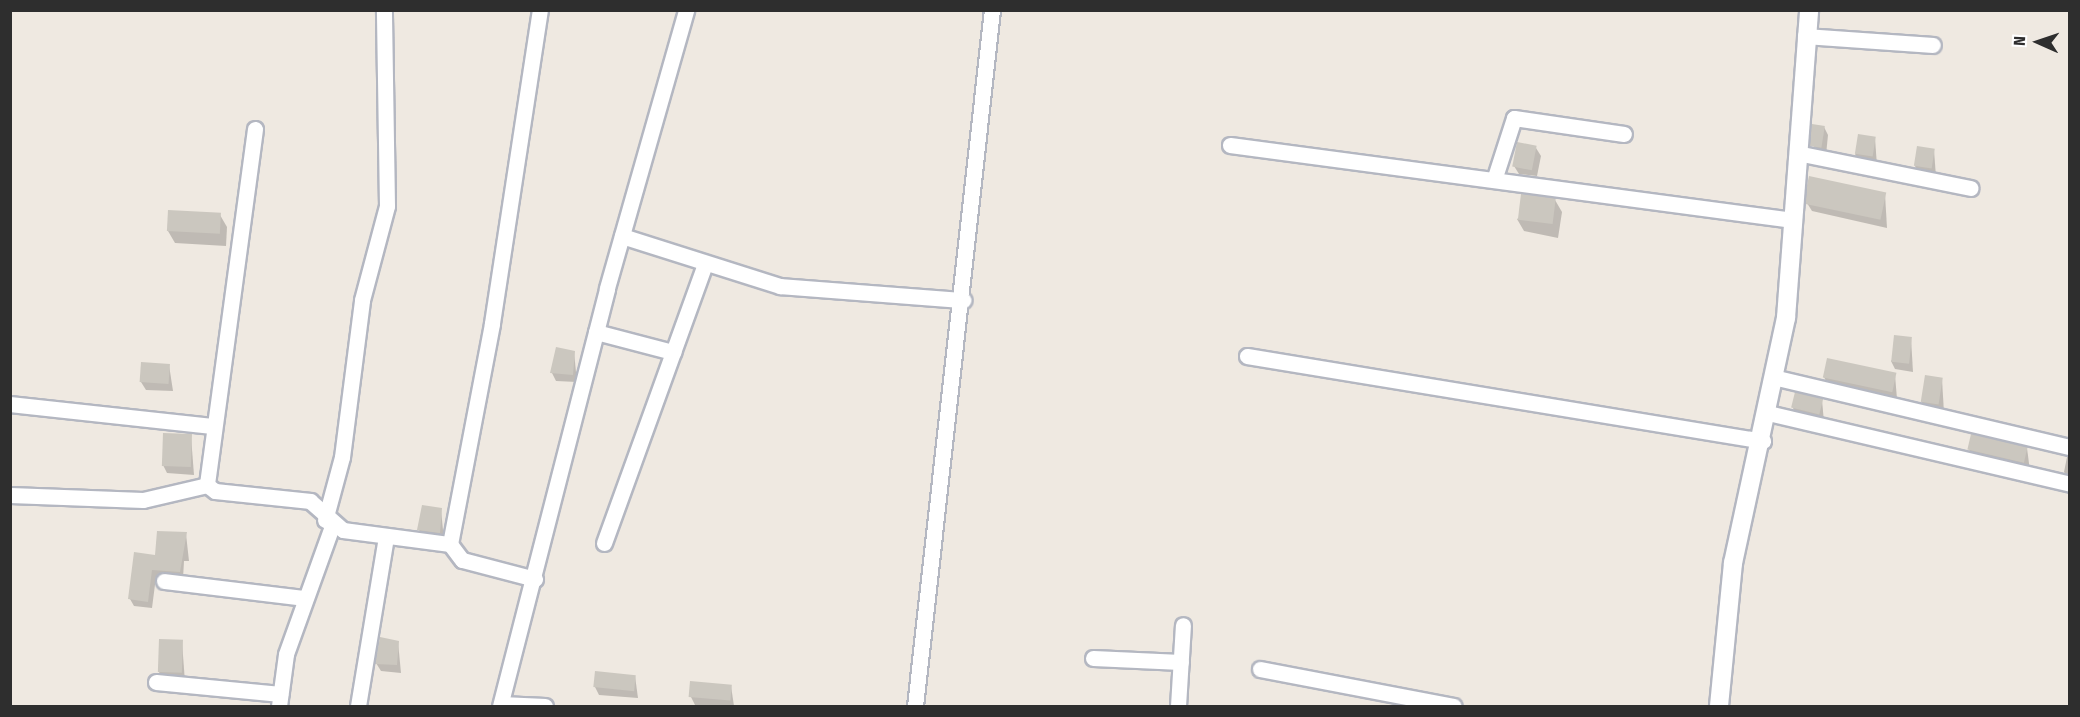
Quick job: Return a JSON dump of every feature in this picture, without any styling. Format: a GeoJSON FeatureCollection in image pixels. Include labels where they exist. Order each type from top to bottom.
{"type":"FeatureCollection","features":[{"type":"Feature","properties":{"kind":"street"},"geometry":{"type":"LineString","coordinates":[[156,682],[279,700],[304,598],[328,522],[342,457],[362,300],[387,206],[384,10]]}},
{"type":"Feature","properties":{"kind":"street"},"geometry":{"type":"LineString","coordinates":[[450,544],[492,323],[540,10]]}},
{"type":"Feature","properties":{"kind":"street"},"geometry":{"type":"LineString","coordinates":[[544,706],[500,705],[535,579],[596,332],[686,10]]}},
{"type":"Feature","properties":{"kind":"street"},"geometry":{"type":"LineString","coordinates":[[915,706],[963,300],[992,10]]}},
{"type":"Feature","properties":{"kind":"street"},"geometry":{"type":"LineString","coordinates":[[1719,706],[1733,563],[1763,441],[1773,377],[1786,318],[1805,36],[1809,10]]}},
{"type":"Feature","properties":{"kind":"street"},"geometry":{"type":"LineString","coordinates":[[1805,36],[1933,45]]}},
{"type":"Feature","properties":{"kind":"street"},"geometry":{"type":"LineString","coordinates":[[1494,180],[1514,118],[1624,134]]}},
{"type":"Feature","properties":{"kind":"street"},"geometry":{"type":"LineString","coordinates":[[207,485],[255,129]]}},
{"type":"Feature","properties":{"kind":"street"},"geometry":{"type":"LineString","coordinates":[[1230,145],[1793,220]]}},
{"type":"Feature","properties":{"kind":"street"},"geometry":{"type":"LineString","coordinates":[[1797,153],[1971,188]]}},
{"type":"Feature","properties":{"kind":"street"},"geometry":{"type":"LineString","coordinates":[[622,236],[704,267],[780,286],[963,300]]}},
{"type":"Feature","properties":{"kind":"street"},"geometry":{"type":"LineString","coordinates":[[604,543],[704,267]]}},
{"type":"Feature","properties":{"kind":"street"},"geometry":{"type":"LineString","coordinates":[[596,332],[673,352]]}},
{"type":"Feature","properties":{"kind":"street"},"geometry":{"type":"LineString","coordinates":[[1246,356],[1763,441]]}},
{"type":"Feature","properties":{"kind":"street"},"geometry":{"type":"LineString","coordinates":[[1773,377],[2070,447]]}},
{"type":"Feature","properties":{"kind":"street"},"geometry":{"type":"LineString","coordinates":[[10,404],[214,426]]}},
{"type":"Feature","properties":{"kind":"street"},"geometry":{"type":"LineString","coordinates":[[1768,413],[2070,484]]}},
{"type":"Feature","properties":{"kind":"street"},"geometry":{"type":"LineString","coordinates":[[10,495],[142,500],[207,485],[215,491],[310,501],[328,522],[386,537],[450,544],[462,560],[535,579]]}},
{"type":"Feature","properties":{"kind":"street"},"geometry":{"type":"LineString","coordinates":[[358,706],[386,537]]}},
{"type":"Feature","properties":{"kind":"street"},"geometry":{"type":"LineString","coordinates":[[164,581],[304,598]]}},
{"type":"Feature","properties":{"kind":"street"},"geometry":{"type":"LineString","coordinates":[[1178,706],[1183,625]]}},
{"type":"Feature","properties":{"kind":"street"},"geometry":{"type":"LineString","coordinates":[[1093,658],[1181,662]]}},
{"type":"Feature","properties":{"kind":"street"},"geometry":{"type":"LineString","coordinates":[[1260,669],[1454,706]]}},
{"type":"Feature","properties":{"kind":"building"},"geometry":{"type":"Polygon","coordinates":[[[1812,124],[1825,126],[1821,148],[1809,146],[1812,124]]]}},
{"type":"Feature","properties":{"kind":"building"},"geometry":{"type":"Polygon","coordinates":[[[1858,134],[1876,137],[1873,157],[1855,154],[1858,134]]]}},
{"type":"Feature","properties":{"kind":"building"},"geometry":{"type":"Polygon","coordinates":[[[1517,142],[1537,146],[1532,170],[1512,167],[1517,142]]]}},
{"type":"Feature","properties":{"kind":"building"},"geometry":{"type":"Polygon","coordinates":[[[1917,146],[1935,149],[1932,169],[1914,166],[1917,146]]]}},
{"type":"Feature","properties":{"kind":"building"},"geometry":{"type":"Polygon","coordinates":[[[1809,176],[1886,192],[1880,220],[1803,203],[1809,176]]]}},
{"type":"Feature","properties":{"kind":"building"},"geometry":{"type":"Polygon","coordinates":[[[1521,194],[1556,198],[1553,224],[1518,220],[1521,194]]]}},
{"type":"Feature","properties":{"kind":"building"},"geometry":{"type":"Polygon","coordinates":[[[168,210],[221,213],[220,234],[167,231],[168,210]]]}},
{"type":"Feature","properties":{"kind":"building"},"geometry":{"type":"Polygon","coordinates":[[[1894,335],[1912,337],[1909,364],[1891,362],[1894,335]]]}},
{"type":"Feature","properties":{"kind":"building"},"geometry":{"type":"Polygon","coordinates":[[[556,347],[575,351],[573,375],[550,373],[556,347]]]}},
{"type":"Feature","properties":{"kind":"building"},"geometry":{"type":"Polygon","coordinates":[[[1827,358],[1896,373],[1892,392],[1823,378],[1827,358]]]}},
{"type":"Feature","properties":{"kind":"building"},"geometry":{"type":"Polygon","coordinates":[[[141,362],[170,364],[169,384],[140,382],[141,362]]]}},
{"type":"Feature","properties":{"kind":"building"},"geometry":{"type":"Polygon","coordinates":[[[1925,375],[1943,378],[1939,404],[1921,402],[1925,375]]]}},
{"type":"Feature","properties":{"kind":"building"},"geometry":{"type":"Polygon","coordinates":[[[1795,392],[1823,399],[1819,415],[1791,408],[1795,392]]]}},
{"type":"Feature","properties":{"kind":"building"},"geometry":{"type":"Polygon","coordinates":[[[163,433],[192,434],[191,467],[162,466],[163,433]]]}},
{"type":"Feature","properties":{"kind":"building"},"geometry":{"type":"Polygon","coordinates":[[[1971,434],[2028,447],[2024,463],[1967,450],[1971,434]]]}},
{"type":"Feature","properties":{"kind":"building"},"geometry":{"type":"Polygon","coordinates":[[[422,505],[442,508],[440,533],[417,530],[422,505]]]}},
{"type":"Feature","properties":{"kind":"building"},"geometry":{"type":"Polygon","coordinates":[[[157,531],[187,532],[180,572],[152,570],[148,602],[128,599],[134,552],[155,555],[157,531]]]}},
{"type":"Feature","properties":{"kind":"building"},"geometry":{"type":"Polygon","coordinates":[[[380,637],[399,641],[397,665],[375,664],[380,637]]]}},
{"type":"Feature","properties":{"kind":"building"},"geometry":{"type":"Polygon","coordinates":[[[159,639],[183,640],[182,673],[158,672],[159,639]]]}},
{"type":"Feature","properties":{"kind":"building"},"geometry":{"type":"Polygon","coordinates":[[[595,671],[636,675],[634,691],[593,687],[595,671]]]}},
{"type":"Feature","properties":{"kind":"building"},"geometry":{"type":"Polygon","coordinates":[[[690,681],[732,685],[730,701],[689,697],[690,681]]]}}]}
